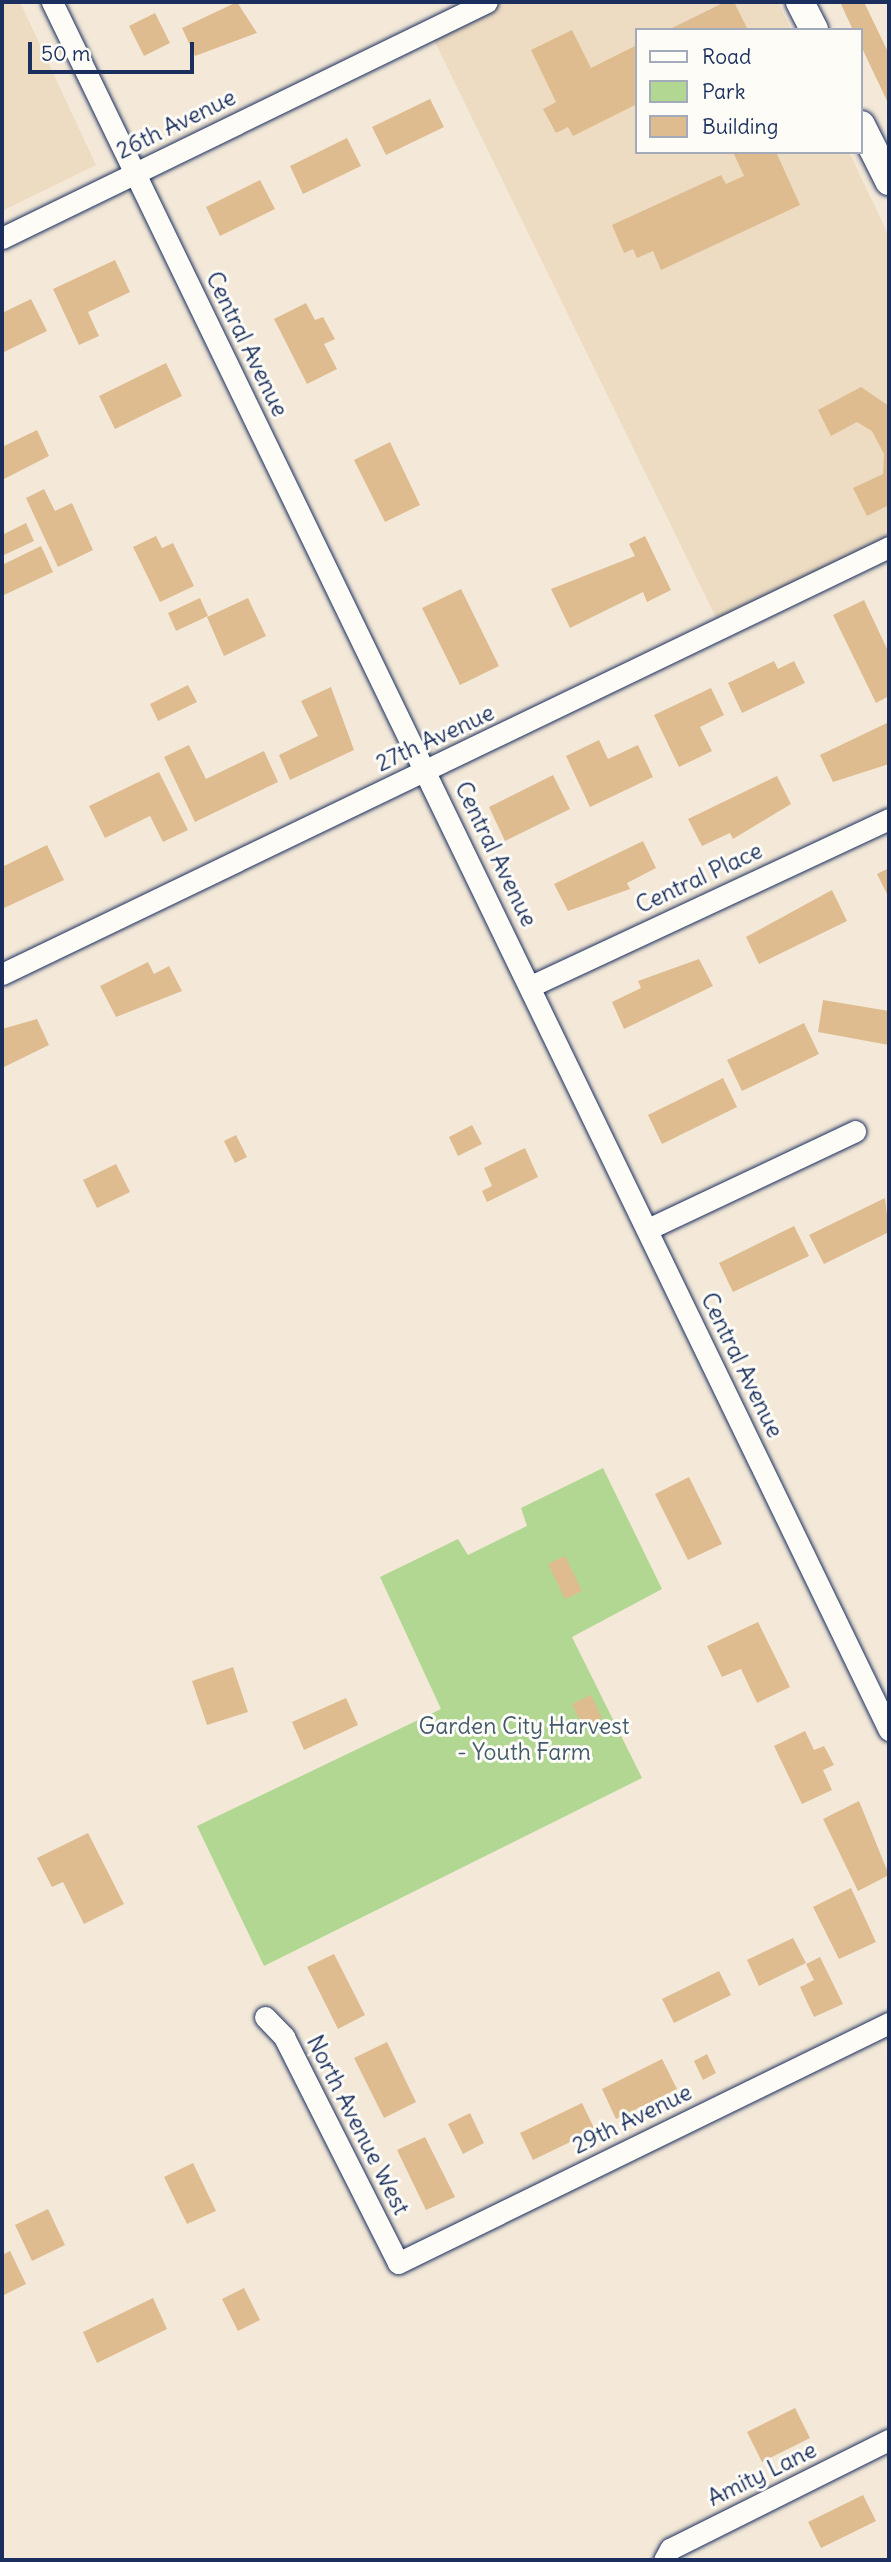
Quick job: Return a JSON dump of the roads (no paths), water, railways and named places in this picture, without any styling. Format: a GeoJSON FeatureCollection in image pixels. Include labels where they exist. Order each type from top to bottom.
{"type":"FeatureCollection","features":[{"type":"Feature","properties":{"kind":"street","name":"Central Avenue"},"geometry":{"type":"LineString","coordinates":[[52,2],[531,986],[889,1730]]}},
{"type":"Feature","properties":{"kind":"street","name":"26th Avenue"},"geometry":{"type":"LineString","coordinates":[[2,238],[487,2]]}},
{"type":"Feature","properties":{"kind":"street"},"geometry":{"type":"LineString","coordinates":[[800,2],[813,28]]}},
{"type":"Feature","properties":{"kind":"street"},"geometry":{"type":"LineString","coordinates":[[863,129],[889,181]]}},
{"type":"Feature","properties":{"kind":"street","name":"27th Avenue"},"geometry":{"type":"LineString","coordinates":[[2,974],[889,547]]}},
{"type":"Feature","properties":{"kind":"street","name":"Central Place"},"geometry":{"type":"LineString","coordinates":[[531,986],[889,818]]}},
{"type":"Feature","properties":{"kind":"street"},"geometry":{"type":"LineString","coordinates":[[648,1229],[855,1132]]}},
{"type":"Feature","properties":{"kind":"street","name":"North Avenue West"},"geometry":{"type":"LineString","coordinates":[[265,2017],[284,2036],[398,2263]]}},
{"type":"Feature","properties":{"kind":"street","name":"29th Avenue"},"geometry":{"type":"LineString","coordinates":[[398,2263],[889,2023]]}},
{"type":"Feature","properties":{"kind":"street","name":"Amity Lane"},"geometry":{"type":"LineString","coordinates":[[664,2560],[670,2549],[889,2440]]}},
{"type":"Feature","properties":{"kind":"park label","name":"Garden City Harvest - Youth Farm"},"geometry":{"type":"Point","coordinates":[524,1739]}}]}
